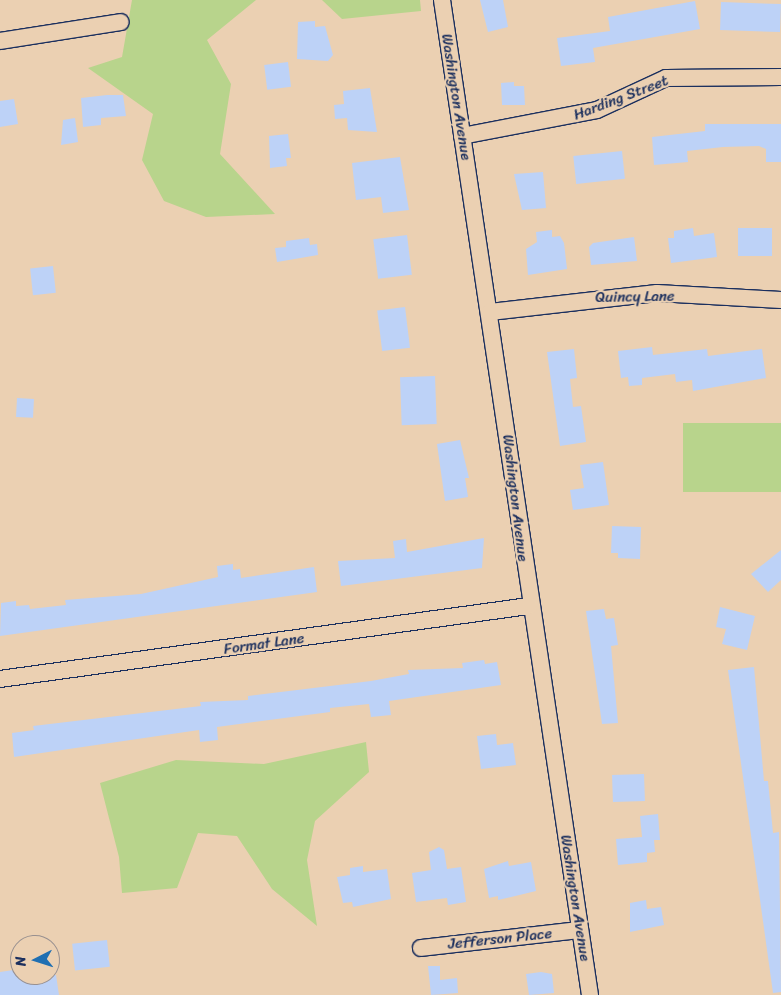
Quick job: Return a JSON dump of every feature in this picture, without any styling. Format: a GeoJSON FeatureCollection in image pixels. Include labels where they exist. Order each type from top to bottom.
{"type":"FeatureCollection","features":[{"type":"Feature","properties":{"kind":"street","name":"Washington Avenue"},"geometry":{"type":"LineString","coordinates":[[442,0],[490,312],[528,606],[590,995]]}},
{"type":"Feature","properties":{"kind":"street"},"geometry":{"type":"LineString","coordinates":[[0,40],[121,22]]}},
{"type":"Feature","properties":{"kind":"street","name":"Harding Street"},"geometry":{"type":"LineString","coordinates":[[462,136],[554,122],[597,110],[666,78],[781,77]]}},
{"type":"Feature","properties":{"kind":"street","name":"Quincy Lane"},"geometry":{"type":"LineString","coordinates":[[490,312],[583,298],[657,293],[781,300]]}},
{"type":"Feature","properties":{"kind":"street","name":"Format Lane"},"geometry":{"type":"LineString","coordinates":[[0,679],[528,606]]}},
{"type":"Feature","properties":{"kind":"street","name":"Jefferson Place"},"geometry":{"type":"LineString","coordinates":[[420,948],[580,930]]}},
{"type":"Feature","properties":{"kind":"green space"},"geometry":{"type":"Polygon","coordinates":[[[132,0],[256,0],[207,40],[231,84],[220,154],[275,214],[206,217],[164,201],[142,160],[153,114],[88,68],[122,57],[132,0]]]}},
{"type":"Feature","properties":{"kind":"green space"},"geometry":{"type":"Polygon","coordinates":[[[322,0],[420,0],[421,11],[342,19],[322,0]]]}},
{"type":"Feature","properties":{"kind":"green space"},"geometry":{"type":"Polygon","coordinates":[[[683,423],[781,423],[781,492],[683,492],[683,423]]]}},
{"type":"Feature","properties":{"kind":"green space"},"geometry":{"type":"Polygon","coordinates":[[[366,742],[369,772],[315,821],[307,860],[317,926],[272,889],[237,836],[198,833],[177,888],[122,893],[119,857],[100,783],[176,760],[264,764],[366,742]]]}},
{"type":"Feature","properties":{"kind":"building"},"geometry":{"type":"Polygon","coordinates":[[[480,0],[503,0],[508,27],[488,32],[480,0]]]}},
{"type":"Feature","properties":{"kind":"building"},"geometry":{"type":"Polygon","coordinates":[[[695,1],[700,29],[593,48],[595,62],[561,66],[557,38],[610,31],[608,17],[695,1]]]}},
{"type":"Feature","properties":{"kind":"building"},"geometry":{"type":"Polygon","coordinates":[[[721,2],[781,4],[780,32],[720,30],[721,2]]]}},
{"type":"Feature","properties":{"kind":"building"},"geometry":{"type":"Polygon","coordinates":[[[315,21],[315,27],[325,26],[333,55],[328,61],[297,59],[298,22],[315,21]]]}},
{"type":"Feature","properties":{"kind":"building"},"geometry":{"type":"Polygon","coordinates":[[[288,62],[291,87],[267,90],[264,65],[288,62]]]}},
{"type":"Feature","properties":{"kind":"building"},"geometry":{"type":"Polygon","coordinates":[[[514,82],[514,86],[524,86],[525,105],[502,105],[501,83],[514,82]]]}},
{"type":"Feature","properties":{"kind":"building"},"geometry":{"type":"Polygon","coordinates":[[[370,88],[377,132],[348,130],[347,118],[335,119],[334,105],[344,104],[343,91],[370,88]]]}},
{"type":"Feature","properties":{"kind":"building"},"geometry":{"type":"Polygon","coordinates":[[[123,95],[126,116],[101,118],[101,125],[83,127],[81,98],[123,95]]]}},
{"type":"Feature","properties":{"kind":"building"},"geometry":{"type":"Polygon","coordinates":[[[14,99],[18,124],[0,127],[0,101],[14,99]]]}},
{"type":"Feature","properties":{"kind":"building"},"geometry":{"type":"Polygon","coordinates":[[[75,118],[78,142],[61,145],[63,120],[75,118]]]}},
{"type":"Feature","properties":{"kind":"building"},"geometry":{"type":"Polygon","coordinates":[[[705,124],[781,124],[781,162],[766,162],[766,149],[759,146],[687,151],[688,162],[654,165],[652,137],[705,131],[705,124]]]}},
{"type":"Feature","properties":{"kind":"building"},"geometry":{"type":"Polygon","coordinates":[[[288,134],[291,158],[286,158],[287,166],[270,168],[269,136],[288,134]]]}},
{"type":"Feature","properties":{"kind":"building"},"geometry":{"type":"Polygon","coordinates":[[[622,151],[625,179],[576,184],[573,156],[622,151]]]}},
{"type":"Feature","properties":{"kind":"building"},"geometry":{"type":"Polygon","coordinates":[[[400,157],[409,210],[383,213],[381,197],[356,200],[352,163],[400,157]]]}},
{"type":"Feature","properties":{"kind":"building"},"geometry":{"type":"Polygon","coordinates":[[[543,172],[546,208],[522,210],[514,174],[543,172]]]}},
{"type":"Feature","properties":{"kind":"building"},"geometry":{"type":"Polygon","coordinates":[[[693,228],[694,236],[714,233],[717,257],[671,263],[668,238],[674,238],[674,231],[693,228]]]}},
{"type":"Feature","properties":{"kind":"building"},"geometry":{"type":"Polygon","coordinates":[[[738,228],[772,228],[772,256],[738,256],[738,228]]]}},
{"type":"Feature","properties":{"kind":"building"},"geometry":{"type":"Polygon","coordinates":[[[552,230],[552,237],[560,236],[564,243],[567,269],[528,275],[526,249],[537,242],[536,232],[552,230]]]}},
{"type":"Feature","properties":{"kind":"building"},"geometry":{"type":"Polygon","coordinates":[[[407,235],[412,275],[378,279],[373,239],[407,235]]]}},
{"type":"Feature","properties":{"kind":"building"},"geometry":{"type":"Polygon","coordinates":[[[634,237],[637,261],[591,265],[589,247],[593,243],[634,237]]]}},
{"type":"Feature","properties":{"kind":"building"},"geometry":{"type":"Polygon","coordinates":[[[309,238],[310,245],[317,244],[318,255],[277,262],[275,248],[286,247],[286,241],[309,238]]]}},
{"type":"Feature","properties":{"kind":"building"},"geometry":{"type":"Polygon","coordinates":[[[53,266],[56,293],[33,295],[30,268],[53,266]]]}},
{"type":"Feature","properties":{"kind":"building"},"geometry":{"type":"Polygon","coordinates":[[[405,307],[410,348],[382,351],[377,310],[405,307]]]}},
{"type":"Feature","properties":{"kind":"building"},"geometry":{"type":"Polygon","coordinates":[[[652,347],[653,355],[707,349],[708,356],[762,349],[766,378],[693,391],[692,380],[676,382],[675,374],[642,378],[642,385],[629,386],[628,377],[621,378],[618,351],[652,347]]]}},
{"type":"Feature","properties":{"kind":"building"},"geometry":{"type":"Polygon","coordinates":[[[574,349],[577,378],[570,379],[573,407],[581,406],[586,442],[560,446],[547,352],[574,349]]]}},
{"type":"Feature","properties":{"kind":"building"},"geometry":{"type":"Polygon","coordinates":[[[435,376],[437,424],[402,425],[400,377],[435,376]]]}},
{"type":"Feature","properties":{"kind":"building"},"geometry":{"type":"Polygon","coordinates":[[[17,398],[34,399],[33,418],[16,417],[17,398]]]}},
{"type":"Feature","properties":{"kind":"building"},"geometry":{"type":"Polygon","coordinates":[[[460,440],[469,478],[465,478],[468,497],[445,501],[437,444],[460,440]]]}},
{"type":"Feature","properties":{"kind":"building"},"geometry":{"type":"Polygon","coordinates":[[[603,462],[609,505],[573,510],[570,490],[584,488],[580,465],[603,462]]]}},
{"type":"Feature","properties":{"kind":"building"},"geometry":{"type":"Polygon","coordinates":[[[612,526],[641,527],[640,559],[618,558],[618,553],[611,553],[612,526]]]}},
{"type":"Feature","properties":{"kind":"building"},"geometry":{"type":"Polygon","coordinates":[[[484,538],[482,568],[341,586],[338,561],[395,558],[393,541],[406,539],[407,552],[484,538]]]}},
{"type":"Feature","properties":{"kind":"building"},"geometry":{"type":"Polygon","coordinates":[[[781,550],[781,580],[768,592],[751,574],[781,550]]]}},
{"type":"Feature","properties":{"kind":"building"},"geometry":{"type":"Polygon","coordinates":[[[233,564],[233,570],[240,569],[241,578],[314,567],[317,592],[0,636],[1,603],[16,601],[16,606],[29,605],[30,609],[66,605],[65,600],[141,594],[218,577],[217,566],[233,564]]]}},
{"type":"Feature","properties":{"kind":"building"},"geometry":{"type":"Polygon","coordinates":[[[720,607],[755,616],[747,650],[722,644],[726,629],[716,627],[720,607]]]}},
{"type":"Feature","properties":{"kind":"building"},"geometry":{"type":"Polygon","coordinates":[[[604,609],[606,619],[614,618],[618,645],[611,646],[618,723],[602,724],[586,611],[604,609]]]}},
{"type":"Feature","properties":{"kind":"building"},"geometry":{"type":"Polygon","coordinates":[[[484,660],[485,664],[497,662],[501,685],[389,701],[391,715],[371,717],[369,704],[330,708],[330,712],[217,727],[218,740],[200,742],[199,730],[14,757],[12,733],[34,730],[33,726],[201,706],[200,702],[248,700],[248,696],[371,681],[409,674],[408,670],[463,668],[462,663],[484,660]]]}},
{"type":"Feature","properties":{"kind":"building"},"geometry":{"type":"Polygon","coordinates":[[[754,667],[764,781],[768,781],[773,833],[779,832],[781,992],[773,993],[728,670],[754,667]]]}},
{"type":"Feature","properties":{"kind":"building"},"geometry":{"type":"Polygon","coordinates":[[[496,734],[497,745],[513,743],[516,765],[481,769],[477,736],[496,734]]]}},
{"type":"Feature","properties":{"kind":"building"},"geometry":{"type":"Polygon","coordinates":[[[644,774],[645,801],[613,802],[612,775],[644,774]]]}},
{"type":"Feature","properties":{"kind":"building"},"geometry":{"type":"Polygon","coordinates":[[[658,814],[660,840],[654,840],[655,852],[647,853],[647,862],[618,865],[616,839],[642,837],[640,816],[658,814]]]}},
{"type":"Feature","properties":{"kind":"building"},"geometry":{"type":"Polygon","coordinates":[[[439,847],[444,850],[447,869],[461,867],[466,902],[448,905],[447,898],[416,902],[412,873],[431,870],[429,852],[439,847]]]}},
{"type":"Feature","properties":{"kind":"building"},"geometry":{"type":"Polygon","coordinates":[[[508,861],[509,866],[531,862],[536,891],[498,900],[498,896],[489,898],[484,869],[508,861]]]}},
{"type":"Feature","properties":{"kind":"building"},"geometry":{"type":"Polygon","coordinates":[[[363,866],[363,872],[387,869],[391,899],[353,907],[352,902],[343,903],[337,877],[350,875],[350,868],[363,866]]]}},
{"type":"Feature","properties":{"kind":"building"},"geometry":{"type":"Polygon","coordinates":[[[646,900],[647,909],[661,907],[664,925],[630,932],[630,903],[646,900]]]}},
{"type":"Feature","properties":{"kind":"building"},"geometry":{"type":"Polygon","coordinates":[[[107,940],[110,967],[75,971],[72,944],[107,940]]]}},
{"type":"Feature","properties":{"kind":"building"},"geometry":{"type":"Polygon","coordinates":[[[428,966],[440,966],[440,980],[457,978],[458,993],[431,995],[428,966]]]}},
{"type":"Feature","properties":{"kind":"building"},"geometry":{"type":"Polygon","coordinates":[[[10,970],[10,985],[58,985],[59,995],[0,995],[0,972],[10,970]]]}},
{"type":"Feature","properties":{"kind":"building"},"geometry":{"type":"Polygon","coordinates":[[[541,972],[552,974],[554,993],[529,995],[526,974],[541,972]]]}}]}
